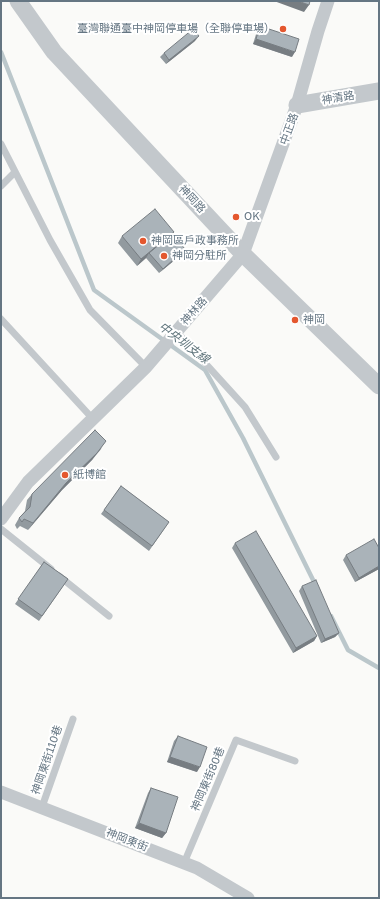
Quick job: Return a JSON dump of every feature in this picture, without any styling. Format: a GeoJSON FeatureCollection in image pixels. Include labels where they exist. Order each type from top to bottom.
{"type":"FeatureCollection","features":[{"type":"Feature","properties":{"kind":"street","name":"神岡路"},"geometry":{"type":"LineString","coordinates":[[18,1],[54,52],[243,254],[379,386]]}},
{"type":"Feature","properties":{"kind":"street","name":"中正路"},"geometry":{"type":"LineString","coordinates":[[243,254],[297,105],[328,1]]}},
{"type":"Feature","properties":{"kind":"street","name":"神清路"},"geometry":{"type":"LineString","coordinates":[[297,105],[379,92]]}},
{"type":"Feature","properties":{"kind":"street","name":"神林路"},"geometry":{"type":"LineString","coordinates":[[1,519],[28,482],[146,366],[243,254]]}},
{"type":"Feature","properties":{"kind":"street","name":"神岡東街"},"geometry":{"type":"LineString","coordinates":[[1,792],[197,868],[248,898]]}},
{"type":"Feature","properties":{"kind":"lane"},"geometry":{"type":"LineString","coordinates":[[1,144],[50,240],[90,310],[146,366]]}},
{"type":"Feature","properties":{"kind":"lane"},"geometry":{"type":"LineString","coordinates":[[1,186],[15,172]]}},
{"type":"Feature","properties":{"kind":"lane"},"geometry":{"type":"LineString","coordinates":[[1,319],[93,419]]}},
{"type":"Feature","properties":{"kind":"lane"},"geometry":{"type":"LineString","coordinates":[[174,334],[245,407],[276,458]]}},
{"type":"Feature","properties":{"kind":"lane"},"geometry":{"type":"LineString","coordinates":[[1,529],[109,616]]}},
{"type":"Feature","properties":{"kind":"lane","name":"神岡東街110巷"},"geometry":{"type":"LineString","coordinates":[[42,808],[72,719]]}},
{"type":"Feature","properties":{"kind":"lane","name":"神岡東街80巷"},"geometry":{"type":"LineString","coordinates":[[184,863],[236,740],[295,761]]}},
{"type":"Feature","properties":{"kind":"building"},"geometry":{"type":"Polygon","coordinates":[[[298,1],[310,1],[309,5],[298,1]]]}},
{"type":"Feature","properties":{"kind":"building"},"geometry":{"type":"Polygon","coordinates":[[[260,26],[299,39],[295,52],[256,39],[260,26]]]}},
{"type":"Feature","properties":{"kind":"building"},"geometry":{"type":"Polygon","coordinates":[[[193,29],[199,36],[169,60],[164,53],[193,29]]]}},
{"type":"Feature","properties":{"kind":"building","name":"神岡區戶政事務所"},"geometry":{"type":"Polygon","coordinates":[[[155,209],[174,232],[141,259],[122,236],[155,209]]]}},
{"type":"Feature","properties":{"kind":"building","name":"神岡分駐所"},"geometry":{"type":"Polygon","coordinates":[[[172,234],[185,249],[163,269],[149,253],[172,234]]]}},
{"type":"Feature","properties":{"kind":"building","name":"紙博館"},"geometry":{"type":"Polygon","coordinates":[[[95,430],[106,441],[97,453],[66,483],[33,523],[24,519],[22,522],[19,518],[30,507],[32,494],[95,430]]]}},
{"type":"Feature","properties":{"kind":"building"},"geometry":{"type":"Polygon","coordinates":[[[121,486],[169,522],[152,546],[104,510],[121,486]]]}},
{"type":"Feature","properties":{"kind":"building"},"geometry":{"type":"Polygon","coordinates":[[[256,531],[317,636],[296,648],[235,543],[256,531]]]}},
{"type":"Feature","properties":{"kind":"building"},"geometry":{"type":"Polygon","coordinates":[[[374,539],[379,548],[379,566],[359,578],[346,555],[374,539]]]}},
{"type":"Feature","properties":{"kind":"building"},"geometry":{"type":"Polygon","coordinates":[[[44,562],[68,579],[42,616],[18,599],[44,562]]]}},
{"type":"Feature","properties":{"kind":"building"},"geometry":{"type":"Polygon","coordinates":[[[316,580],[339,633],[325,639],[302,586],[316,580]]]}},
{"type":"Feature","properties":{"kind":"building"},"geometry":{"type":"Polygon","coordinates":[[[178,736],[207,747],[200,767],[170,757],[178,736]]]}},
{"type":"Feature","properties":{"kind":"building"},"geometry":{"type":"Polygon","coordinates":[[[151,788],[178,797],[166,833],[139,823],[151,788]]]}},
{"type":"Feature","properties":{"kind":"waterway","name":"中央圳支線"},"geometry":{"type":"LineString","coordinates":[[1,52],[94,290],[205,370],[243,438],[316,586]]}},
{"type":"Feature","properties":{"kind":"waterway","name":"中央圳支線"},"geometry":{"type":"LineString","coordinates":[[331,616],[348,650],[379,668]]}},
{"type":"Feature","properties":{"kind":"place","name":"臺灣聯通臺中神岡停車場（全聯停車場）"},"geometry":{"type":"Point","coordinates":[283,29]}},
{"type":"Feature","properties":{"kind":"place","name":"OK"},"geometry":{"type":"Point","coordinates":[236,217]}},
{"type":"Feature","properties":{"kind":"place","name":"神岡區戶政事務所"},"geometry":{"type":"Point","coordinates":[143,241]}},
{"type":"Feature","properties":{"kind":"place","name":"神岡分駐所"},"geometry":{"type":"Point","coordinates":[164,256]}},
{"type":"Feature","properties":{"kind":"place","name":"神岡"},"geometry":{"type":"Point","coordinates":[295,320]}},
{"type":"Feature","properties":{"kind":"place","name":"紙博館"},"geometry":{"type":"Point","coordinates":[65,475]}}]}
